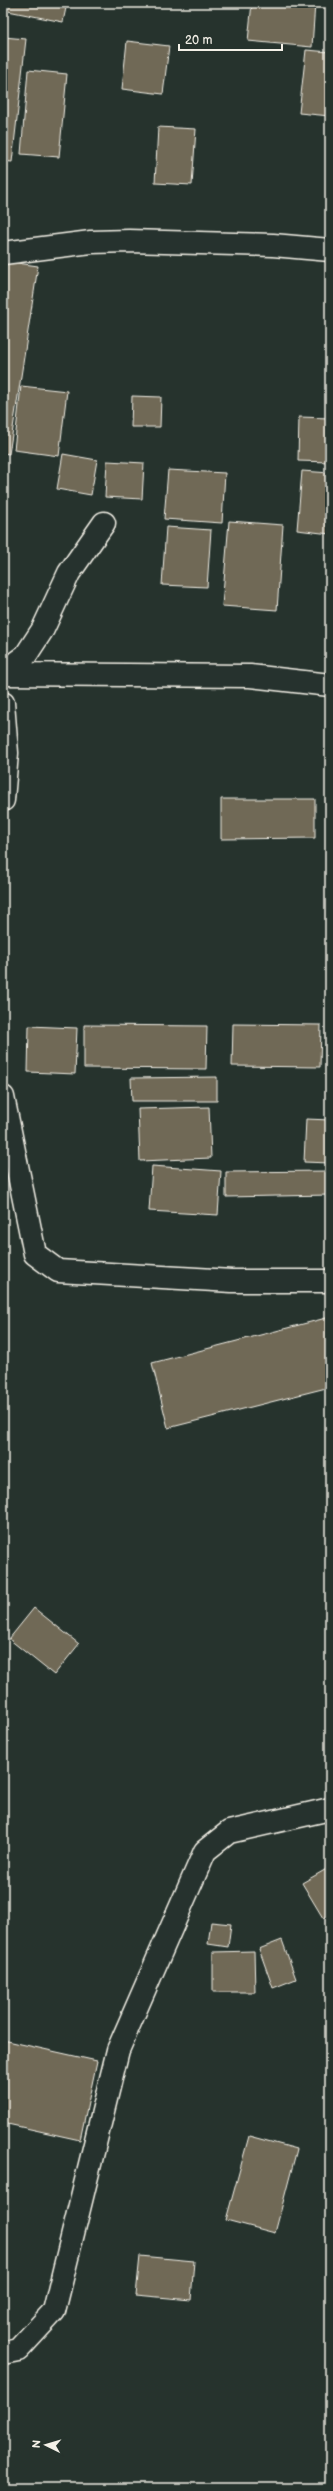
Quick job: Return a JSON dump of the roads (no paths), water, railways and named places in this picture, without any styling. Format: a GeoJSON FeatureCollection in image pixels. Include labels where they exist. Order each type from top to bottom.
{"type":"FeatureCollection","features":[{"type":"Feature","properties":{"kind":"street"},"geometry":{"type":"LineString","coordinates":[[3,253],[91,242],[129,241],[273,245],[330,250]]}},
{"type":"Feature","properties":{"kind":"street"},"geometry":{"type":"LineString","coordinates":[[3,673],[26,655],[43,629],[69,573],[104,523]]}},
{"type":"Feature","properties":{"kind":"street"},"geometry":{"type":"LineString","coordinates":[[3,673],[250,676],[330,685]]}},
{"type":"Feature","properties":{"kind":"street"},"geometry":{"type":"LineString","coordinates":[[3,703],[7,753],[3,800]]}},
{"type":"Feature","properties":{"kind":"street"},"geometry":{"type":"LineString","coordinates":[[3,1097],[35,1254],[58,1271],[232,1282],[330,1281]]}},
{"type":"Feature","properties":{"kind":"street"},"geometry":{"type":"LineString","coordinates":[[3,2352],[18,2350],[54,2311],[118,2050],[205,1851],[230,1832],[330,1809]]}}]}
